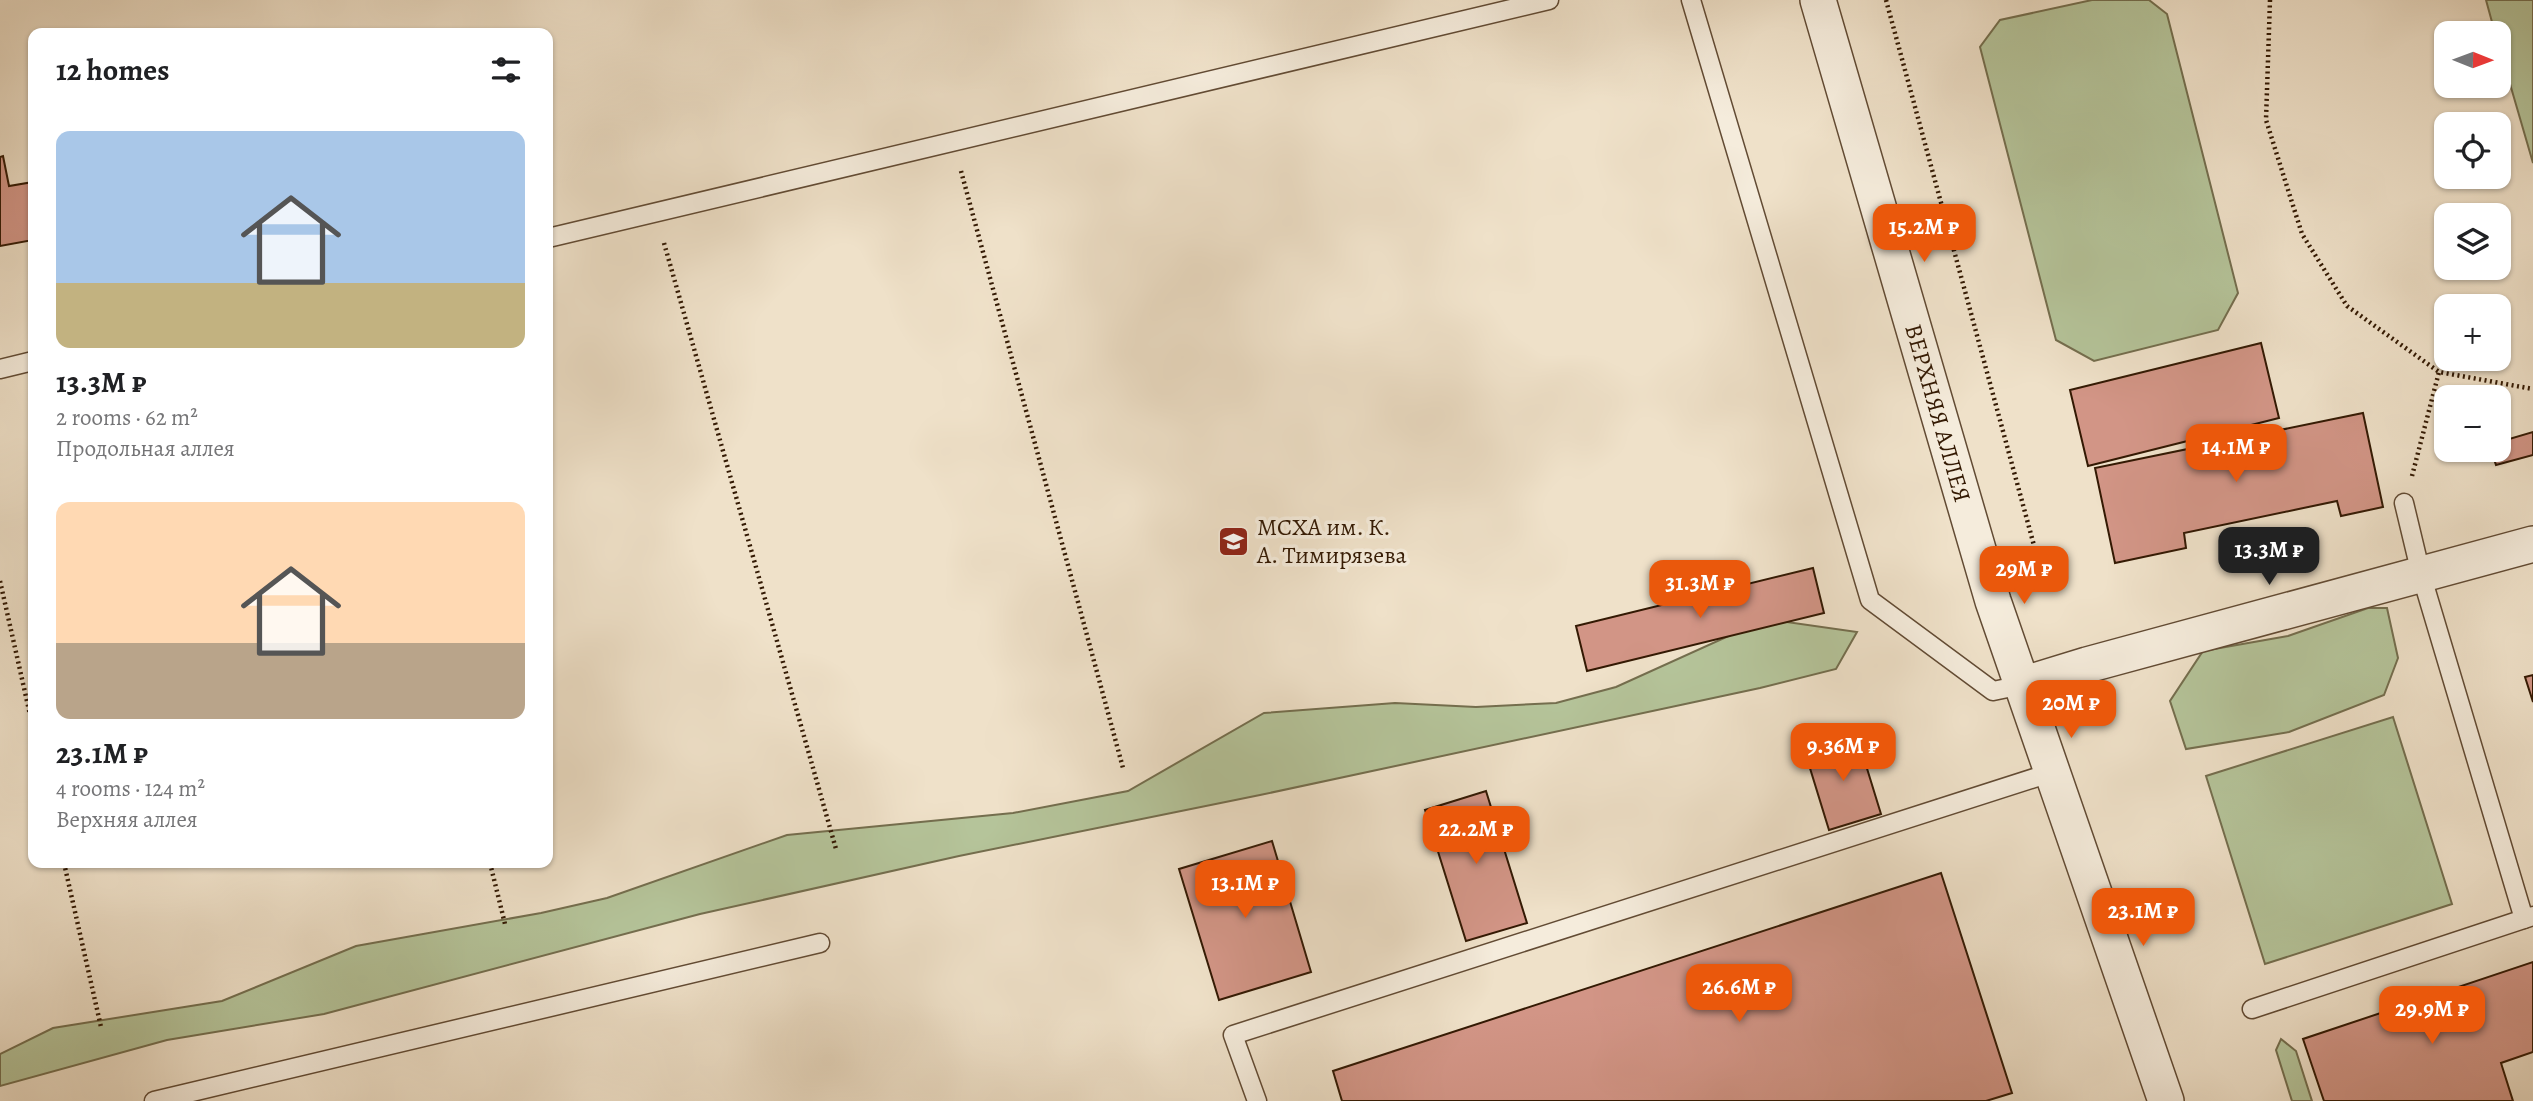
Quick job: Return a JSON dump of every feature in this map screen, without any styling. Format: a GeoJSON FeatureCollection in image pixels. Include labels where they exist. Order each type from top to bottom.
{"type":"FeatureCollection","features":[{"type":"Feature","properties":{"kind":"street","name":"ВЕРХНЯЯ АЛЛЕЯ"},"geometry":{"type":"LineString","coordinates":[[1818,0],[1993,601],[2166,1101]]}},
{"type":"Feature","properties":{"kind":"street"},"geometry":{"type":"LineString","coordinates":[[2022,685],[2533,544]]}},
{"type":"Feature","properties":{"kind":"lane"},"geometry":{"type":"LineString","coordinates":[[553,237],[1549,0]]}},
{"type":"Feature","properties":{"kind":"lane"},"geometry":{"type":"LineString","coordinates":[[1691,0],[1870,600],[1993,691],[2022,685]]}},
{"type":"Feature","properties":{"kind":"lane"},"geometry":{"type":"LineString","coordinates":[[0,369],[28,362]]}},
{"type":"Feature","properties":{"kind":"lane"},"geometry":{"type":"LineString","coordinates":[[2252,1009],[2529,917],[2421,574],[2404,503]]}},
{"type":"Feature","properties":{"kind":"lane"},"geometry":{"type":"LineString","coordinates":[[1257,1101],[1233,1035],[2053,772]]}},
{"type":"Feature","properties":{"kind":"lane"},"geometry":{"type":"LineString","coordinates":[[154,1101],[820,943]]}},
{"type":"Feature","properties":{"kind":"path"},"geometry":{"type":"LineString","coordinates":[[1885,0],[2045,586]]}},
{"type":"Feature","properties":{"kind":"path"},"geometry":{"type":"LineString","coordinates":[[2270,0],[2266,120],[2302,233],[2347,306],[2439,372],[2533,389]]}},
{"type":"Feature","properties":{"kind":"path"},"geometry":{"type":"LineString","coordinates":[[953,141],[1123,768]]}},
{"type":"Feature","properties":{"kind":"path"},"geometry":{"type":"LineString","coordinates":[[656,212],[836,849]]}},
{"type":"Feature","properties":{"kind":"path"},"geometry":{"type":"LineString","coordinates":[[2404,503],[2439,372]]}},
{"type":"Feature","properties":{"kind":"path"},"geometry":{"type":"LineString","coordinates":[[0,581],[28,706]]}},
{"type":"Feature","properties":{"kind":"path"},"geometry":{"type":"LineString","coordinates":[[65,868],[101,1027]]}},
{"type":"Feature","properties":{"kind":"path"},"geometry":{"type":"LineString","coordinates":[[491,868],[505,924]]}},
{"type":"Feature","properties":{"kind":"green space"},"geometry":{"type":"Polygon","coordinates":[[[2092,0],[2149,0],[2167,14],[2238,293],[2218,330],[2094,361],[2056,340],[1980,47],[2000,20],[2092,0]]]}},
{"type":"Feature","properties":{"kind":"green space"},"geometry":{"type":"Polygon","coordinates":[[[2486,0],[2533,0],[2533,163],[2511,87],[2511,21],[2492,21],[2486,0]]]}},
{"type":"Feature","properties":{"kind":"green space"},"geometry":{"type":"Polygon","coordinates":[[[2368,608],[2387,608],[2398,658],[2384,695],[2289,732],[2186,749],[2170,701],[2203,651],[2288,636],[2368,608]]]}},
{"type":"Feature","properties":{"kind":"green space"},"geometry":{"type":"Polygon","coordinates":[[[1766,619],[1857,632],[1836,669],[1760,688],[959,856],[700,914],[324,1014],[167,1040],[0,1086],[0,1054],[53,1028],[222,1001],[356,946],[541,913],[607,898],[787,835],[1013,813],[1128,791],[1264,713],[1395,703],[1476,707],[1556,703],[1616,687],[1766,619]]]}},
{"type":"Feature","properties":{"kind":"green space"},"geometry":{"type":"Polygon","coordinates":[[[2393,717],[2452,904],[2265,964],[2206,776],[2393,717]]]}},
{"type":"Feature","properties":{"kind":"green space"},"geometry":{"type":"Polygon","coordinates":[[[2281,1039],[2296,1051],[2312,1101],[2292,1101],[2276,1050],[2281,1039]]]}},
{"type":"Feature","properties":{"kind":"building"},"geometry":{"type":"Polygon","coordinates":[[[3,156],[9,186],[28,183],[28,241],[0,246],[0,157],[3,156]]]}},
{"type":"Feature","properties":{"kind":"building"},"geometry":{"type":"Polygon","coordinates":[[[2261,343],[2279,418],[2088,466],[2070,390],[2261,343]]]}},
{"type":"Feature","properties":{"kind":"building"},"geometry":{"type":"Polygon","coordinates":[[[2363,413],[2383,507],[2341,516],[2337,501],[2184,533],[2186,548],[2115,563],[2095,468],[2363,413]]]}},
{"type":"Feature","properties":{"kind":"building"},"geometry":{"type":"Polygon","coordinates":[[[2533,432],[2533,455],[2511,461],[2511,438],[2533,432]]]}},
{"type":"Feature","properties":{"kind":"building"},"geometry":{"type":"Polygon","coordinates":[[[1813,568],[1824,613],[1587,671],[1576,626],[1813,568]]]}},
{"type":"Feature","properties":{"kind":"building"},"geometry":{"type":"Polygon","coordinates":[[[2533,675],[2533,702],[2525,677],[2533,675]]]}},
{"type":"Feature","properties":{"kind":"building"},"geometry":{"type":"Polygon","coordinates":[[[1857,736],[1881,814],[1829,830],[1805,752],[1857,736]]]}},
{"type":"Feature","properties":{"kind":"building"},"geometry":{"type":"Polygon","coordinates":[[[1486,791],[1527,923],[1466,941],[1425,810],[1486,791]]]}},
{"type":"Feature","properties":{"kind":"building"},"geometry":{"type":"Polygon","coordinates":[[[1272,841],[1311,972],[1219,1000],[1179,869],[1272,841]]]}},
{"type":"Feature","properties":{"kind":"building"},"geometry":{"type":"Polygon","coordinates":[[[1941,873],[2012,1093],[1986,1101],[1342,1101],[1333,1071],[1941,873]]]}},
{"type":"Feature","properties":{"kind":"building"},"geometry":{"type":"Polygon","coordinates":[[[2533,962],[2533,1052],[2501,1063],[2513,1101],[2324,1101],[2303,1039],[2533,962]]]}},
{"type":"Feature","properties":{"kind":"place","name":"МСХА им. К. А. Тимирязева"},"geometry":{"type":"Point","coordinates":[1234,541]}}]}
